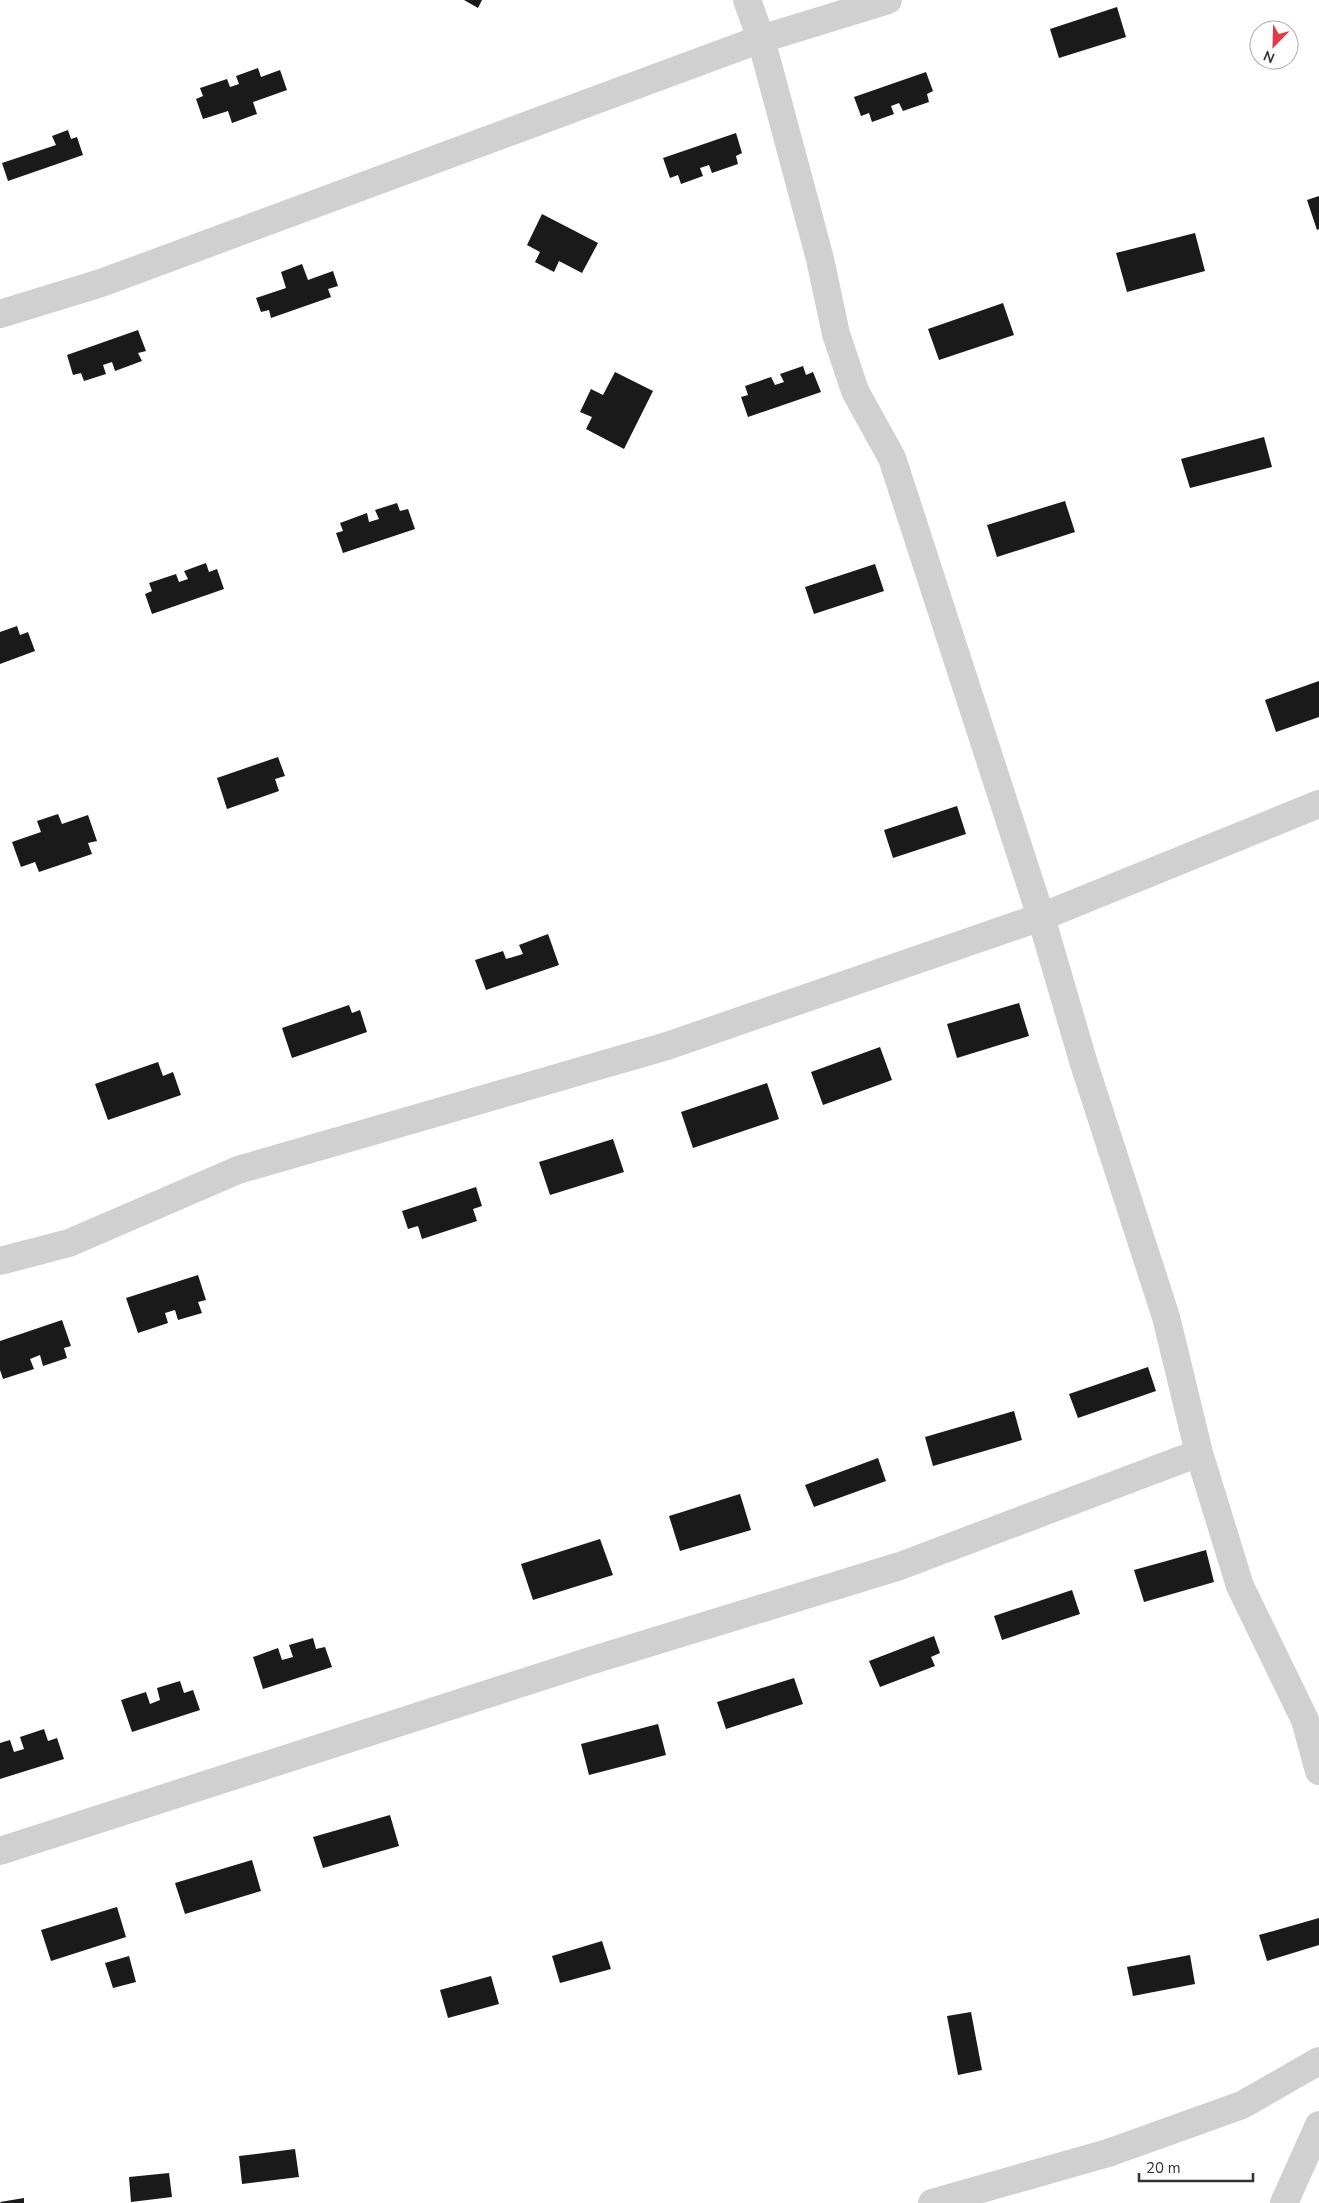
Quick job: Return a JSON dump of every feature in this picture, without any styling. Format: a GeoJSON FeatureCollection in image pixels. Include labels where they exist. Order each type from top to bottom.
{"type":"FeatureCollection","features":[{"type":"Feature","properties":{"kind":"street"},"geometry":{"type":"LineString","coordinates":[[747,0],[761,39],[820,259],[836,334],[855,392],[892,458],[1041,917],[1084,1064],[1166,1317],[1199,1453],[1240,1586],[1305,1720],[1319,1771]]}},
{"type":"Feature","properties":{"kind":"street"},"geometry":{"type":"LineString","coordinates":[[0,314],[101,283],[761,39],[888,0]]}},
{"type":"Feature","properties":{"kind":"street"},"geometry":{"type":"LineString","coordinates":[[0,1261],[69,1243],[238,1170],[667,1046],[1041,917],[1319,804]]}},
{"type":"Feature","properties":{"kind":"street"},"geometry":{"type":"LineString","coordinates":[[0,1851],[590,1661],[900,1566],[1199,1453]]}},
{"type":"Feature","properties":{"kind":"street"},"geometry":{"type":"LineString","coordinates":[[932,2203],[1108,2153],[1242,2105],[1319,2061]]}},
{"type":"Feature","properties":{"kind":"street"},"geometry":{"type":"LineString","coordinates":[[1284,2203],[1319,2125]]}},
{"type":"Feature","properties":{"kind":"building"},"geometry":{"type":"Polygon","coordinates":[[[464,0],[482,0],[478,8],[464,0]]]}},
{"type":"Feature","properties":{"kind":"building"},"geometry":{"type":"Polygon","coordinates":[[[1117,7],[1126,37],[1059,58],[1050,29],[1117,7]]]}},
{"type":"Feature","properties":{"kind":"building"},"geometry":{"type":"Polygon","coordinates":[[[258,68],[261,77],[280,70],[287,90],[253,102],[257,114],[232,123],[228,111],[203,119],[196,99],[203,96],[200,88],[227,79],[230,87],[239,84],[236,76],[258,68]]]}},
{"type":"Feature","properties":{"kind":"building"},"geometry":{"type":"Polygon","coordinates":[[[926,72],[933,91],[927,94],[929,102],[903,111],[899,103],[891,106],[894,114],[872,122],[869,113],[861,116],[854,97],[926,72]]]}},
{"type":"Feature","properties":{"kind":"building"},"geometry":{"type":"Polygon","coordinates":[[[68,130],[71,139],[77,137],[83,155],[8,181],[2,163],[56,145],[52,136],[68,130]]]}},
{"type":"Feature","properties":{"kind":"building"},"geometry":{"type":"Polygon","coordinates":[[[736,133],[742,153],[736,156],[738,164],[712,173],[709,165],[700,168],[703,176],[681,184],[678,175],[670,178],[663,158],[736,133]]]}},
{"type":"Feature","properties":{"kind":"building"},"geometry":{"type":"Polygon","coordinates":[[[1319,196],[1319,229],[1317,230],[1307,200],[1319,196]]]}},
{"type":"Feature","properties":{"kind":"building"},"geometry":{"type":"Polygon","coordinates":[[[542,214],[598,243],[582,273],[559,261],[554,272],[535,262],[540,252],[527,245],[542,214]]]}},
{"type":"Feature","properties":{"kind":"building"},"geometry":{"type":"Polygon","coordinates":[[[1195,233],[1205,271],[1127,292],[1116,253],[1195,233]]]}},
{"type":"Feature","properties":{"kind":"building"},"geometry":{"type":"Polygon","coordinates":[[[302,264],[308,280],[333,271],[338,286],[328,289],[331,297],[271,318],[269,310],[261,312],[256,298],[286,288],[281,272],[302,264]]]}},
{"type":"Feature","properties":{"kind":"building"},"geometry":{"type":"Polygon","coordinates":[[[1003,303],[1014,335],[939,360],[928,329],[1003,303]]]}},
{"type":"Feature","properties":{"kind":"building"},"geometry":{"type":"Polygon","coordinates":[[[138,330],[146,351],[138,353],[142,361],[115,371],[112,362],[103,365],[106,374],[84,381],[81,373],[73,375],[67,355],[138,330]]]}},
{"type":"Feature","properties":{"kind":"building"},"geometry":{"type":"Polygon","coordinates":[[[803,366],[806,375],[813,372],[821,392],[748,417],[741,397],[748,395],[745,386],[771,377],[775,385],[784,382],[780,374],[803,366]]]}},
{"type":"Feature","properties":{"kind":"building"},"geometry":{"type":"Polygon","coordinates":[[[615,372],[653,391],[624,449],[586,429],[592,417],[580,412],[591,389],[603,395],[615,372]]]}},
{"type":"Feature","properties":{"kind":"building"},"geometry":{"type":"Polygon","coordinates":[[[1264,437],[1272,467],[1190,488],[1181,459],[1264,437]]]}},
{"type":"Feature","properties":{"kind":"building"},"geometry":{"type":"Polygon","coordinates":[[[1065,501],[1075,532],[997,557],[987,525],[1065,501]]]}},
{"type":"Feature","properties":{"kind":"building"},"geometry":{"type":"Polygon","coordinates":[[[397,503],[400,511],[408,509],[415,529],[343,553],[336,533],[343,531],[340,523],[367,513],[369,522],[379,519],[375,510],[397,503]]]}},
{"type":"Feature","properties":{"kind":"building"},"geometry":{"type":"Polygon","coordinates":[[[206,563],[209,572],[217,569],[224,589],[152,614],[145,594],[152,591],[149,583],[176,574],[179,582],[188,579],[184,571],[206,563]]]}},
{"type":"Feature","properties":{"kind":"building"},"geometry":{"type":"Polygon","coordinates":[[[875,564],[884,591],[814,614],[805,587],[875,564]]]}},
{"type":"Feature","properties":{"kind":"building"},"geometry":{"type":"Polygon","coordinates":[[[17,626],[20,635],[28,632],[35,651],[0,664],[0,632],[17,626]]]}},
{"type":"Feature","properties":{"kind":"building"},"geometry":{"type":"Polygon","coordinates":[[[1319,681],[1319,717],[1276,732],[1265,700],[1319,681]]]}},
{"type":"Feature","properties":{"kind":"building"},"geometry":{"type":"Polygon","coordinates":[[[278,757],[285,776],[275,779],[279,791],[227,809],[217,778],[278,757]]]}},
{"type":"Feature","properties":{"kind":"building"},"geometry":{"type":"Polygon","coordinates":[[[957,806],[966,834],[893,858],[884,830],[957,806]]]}},
{"type":"Feature","properties":{"kind":"building"},"geometry":{"type":"Polygon","coordinates":[[[58,814],[62,824],[88,815],[97,841],[88,843],[92,854],[39,872],[35,862],[21,867],[12,842],[41,832],[37,821],[58,814]]]}},
{"type":"Feature","properties":{"kind":"building"},"geometry":{"type":"Polygon","coordinates":[[[548,934],[559,965],[486,990],[475,960],[503,951],[506,959],[523,954],[519,945],[548,934]]]}},
{"type":"Feature","properties":{"kind":"building"},"geometry":{"type":"Polygon","coordinates":[[[1019,1003],[1029,1036],[957,1058],[947,1024],[1019,1003]]]}},
{"type":"Feature","properties":{"kind":"building"},"geometry":{"type":"Polygon","coordinates":[[[349,1005],[352,1013],[360,1010],[367,1032],[292,1058],[282,1028],[349,1005]]]}},
{"type":"Feature","properties":{"kind":"building"},"geometry":{"type":"Polygon","coordinates":[[[880,1047],[892,1080],[823,1105],[811,1072],[880,1047]]]}},
{"type":"Feature","properties":{"kind":"building"},"geometry":{"type":"Polygon","coordinates":[[[158,1062],[163,1076],[173,1072],[181,1095],[108,1120],[95,1084],[158,1062]]]}},
{"type":"Feature","properties":{"kind":"building"},"geometry":{"type":"Polygon","coordinates":[[[767,1083],[779,1119],[693,1148],[681,1112],[767,1083]]]}},
{"type":"Feature","properties":{"kind":"building"},"geometry":{"type":"Polygon","coordinates":[[[613,1139],[624,1172],[550,1195],[539,1162],[613,1139]]]}},
{"type":"Feature","properties":{"kind":"building"},"geometry":{"type":"Polygon","coordinates":[[[476,1187],[482,1206],[473,1209],[477,1221],[422,1239],[418,1226],[408,1229],[402,1211],[476,1187]]]}},
{"type":"Feature","properties":{"kind":"building"},"geometry":{"type":"Polygon","coordinates":[[[198,1275],[206,1300],[198,1302],[202,1313],[178,1320],[175,1310],[165,1313],[168,1323],[138,1333],[126,1298],[198,1275]]]}},
{"type":"Feature","properties":{"kind":"building"},"geometry":{"type":"Polygon","coordinates":[[[62,1320],[71,1346],[64,1348],[67,1358],[43,1366],[40,1355],[30,1359],[34,1369],[3,1379],[0,1370],[0,1341],[62,1320]]]}},
{"type":"Feature","properties":{"kind":"building"},"geometry":{"type":"Polygon","coordinates":[[[1148,1367],[1156,1391],[1078,1418],[1069,1394],[1148,1367]]]}},
{"type":"Feature","properties":{"kind":"building"},"geometry":{"type":"Polygon","coordinates":[[[1014,1411],[1022,1440],[933,1466],[925,1437],[1014,1411]]]}},
{"type":"Feature","properties":{"kind":"building"},"geometry":{"type":"Polygon","coordinates":[[[878,1458],[886,1481],[814,1507],[805,1485],[878,1458]]]}},
{"type":"Feature","properties":{"kind":"building"},"geometry":{"type":"Polygon","coordinates":[[[740,1494],[751,1530],[680,1551],[669,1516],[740,1494]]]}},
{"type":"Feature","properties":{"kind":"building"},"geometry":{"type":"Polygon","coordinates":[[[600,1539],[613,1575],[533,1600],[521,1564],[600,1539]]]}},
{"type":"Feature","properties":{"kind":"building"},"geometry":{"type":"Polygon","coordinates":[[[1206,1550],[1214,1582],[1144,1602],[1134,1570],[1206,1550]]]}},
{"type":"Feature","properties":{"kind":"building"},"geometry":{"type":"Polygon","coordinates":[[[1072,1590],[1080,1614],[1002,1640],[994,1616],[1072,1590]]]}},
{"type":"Feature","properties":{"kind":"building"},"geometry":{"type":"Polygon","coordinates":[[[934,1636],[940,1653],[931,1657],[935,1666],[880,1687],[869,1661],[934,1636]]]}},
{"type":"Feature","properties":{"kind":"building"},"geometry":{"type":"Polygon","coordinates":[[[313,1638],[316,1649],[325,1647],[332,1667],[263,1689],[253,1657],[278,1648],[282,1660],[293,1657],[289,1645],[313,1638]]]}},
{"type":"Feature","properties":{"kind":"building"},"geometry":{"type":"Polygon","coordinates":[[[794,1678],[803,1704],[726,1729],[717,1702],[794,1678]]]}},
{"type":"Feature","properties":{"kind":"building"},"geometry":{"type":"Polygon","coordinates":[[[180,1681],[184,1693],[193,1690],[200,1710],[132,1732],[121,1700],[146,1692],[150,1704],[160,1700],[157,1688],[180,1681]]]}},
{"type":"Feature","properties":{"kind":"building"},"geometry":{"type":"Polygon","coordinates":[[[658,1724],[666,1755],[589,1775],[581,1744],[658,1724]]]}},
{"type":"Feature","properties":{"kind":"building"},"geometry":{"type":"Polygon","coordinates":[[[44,1729],[48,1741],[57,1738],[64,1759],[0,1779],[0,1743],[10,1740],[14,1752],[24,1749],[20,1737],[44,1729]]]}},
{"type":"Feature","properties":{"kind":"building"},"geometry":{"type":"Polygon","coordinates":[[[390,1815],[399,1846],[323,1868],[313,1837],[390,1815]]]}},
{"type":"Feature","properties":{"kind":"building"},"geometry":{"type":"Polygon","coordinates":[[[252,1860],[261,1891],[185,1914],[175,1883],[252,1860]]]}},
{"type":"Feature","properties":{"kind":"building"},"geometry":{"type":"Polygon","coordinates":[[[117,1907],[126,1937],[51,1961],[41,1930],[117,1907]]]}},
{"type":"Feature","properties":{"kind":"building"},"geometry":{"type":"Polygon","coordinates":[[[1319,1918],[1319,1945],[1267,1961],[1259,1935],[1319,1918]]]}},
{"type":"Feature","properties":{"kind":"building"},"geometry":{"type":"Polygon","coordinates":[[[602,1941],[611,1969],[560,1983],[552,1956],[602,1941]]]}},
{"type":"Feature","properties":{"kind":"building"},"geometry":{"type":"Polygon","coordinates":[[[1190,1955],[1195,1984],[1133,1996],[1127,1967],[1190,1955]]]}},
{"type":"Feature","properties":{"kind":"building"},"geometry":{"type":"Polygon","coordinates":[[[129,1956],[136,1982],[113,1988],[105,1963],[129,1956]]]}},
{"type":"Feature","properties":{"kind":"building"},"geometry":{"type":"Polygon","coordinates":[[[491,1976],[499,2004],[448,2018],[440,1990],[491,1976]]]}},
{"type":"Feature","properties":{"kind":"building"},"geometry":{"type":"Polygon","coordinates":[[[971,2012],[982,2070],[958,2075],[947,2016],[971,2012]]]}},
{"type":"Feature","properties":{"kind":"building"},"geometry":{"type":"Polygon","coordinates":[[[295,2149],[299,2177],[242,2184],[239,2156],[295,2149]]]}},
{"type":"Feature","properties":{"kind":"building"},"geometry":{"type":"Polygon","coordinates":[[[169,2173],[172,2197],[131,2202],[129,2177],[169,2173]]]}},
{"type":"Feature","properties":{"kind":"building"},"geometry":{"type":"Polygon","coordinates":[[[24,2198],[24,2203],[0,2202],[24,2198]]]}}]}
